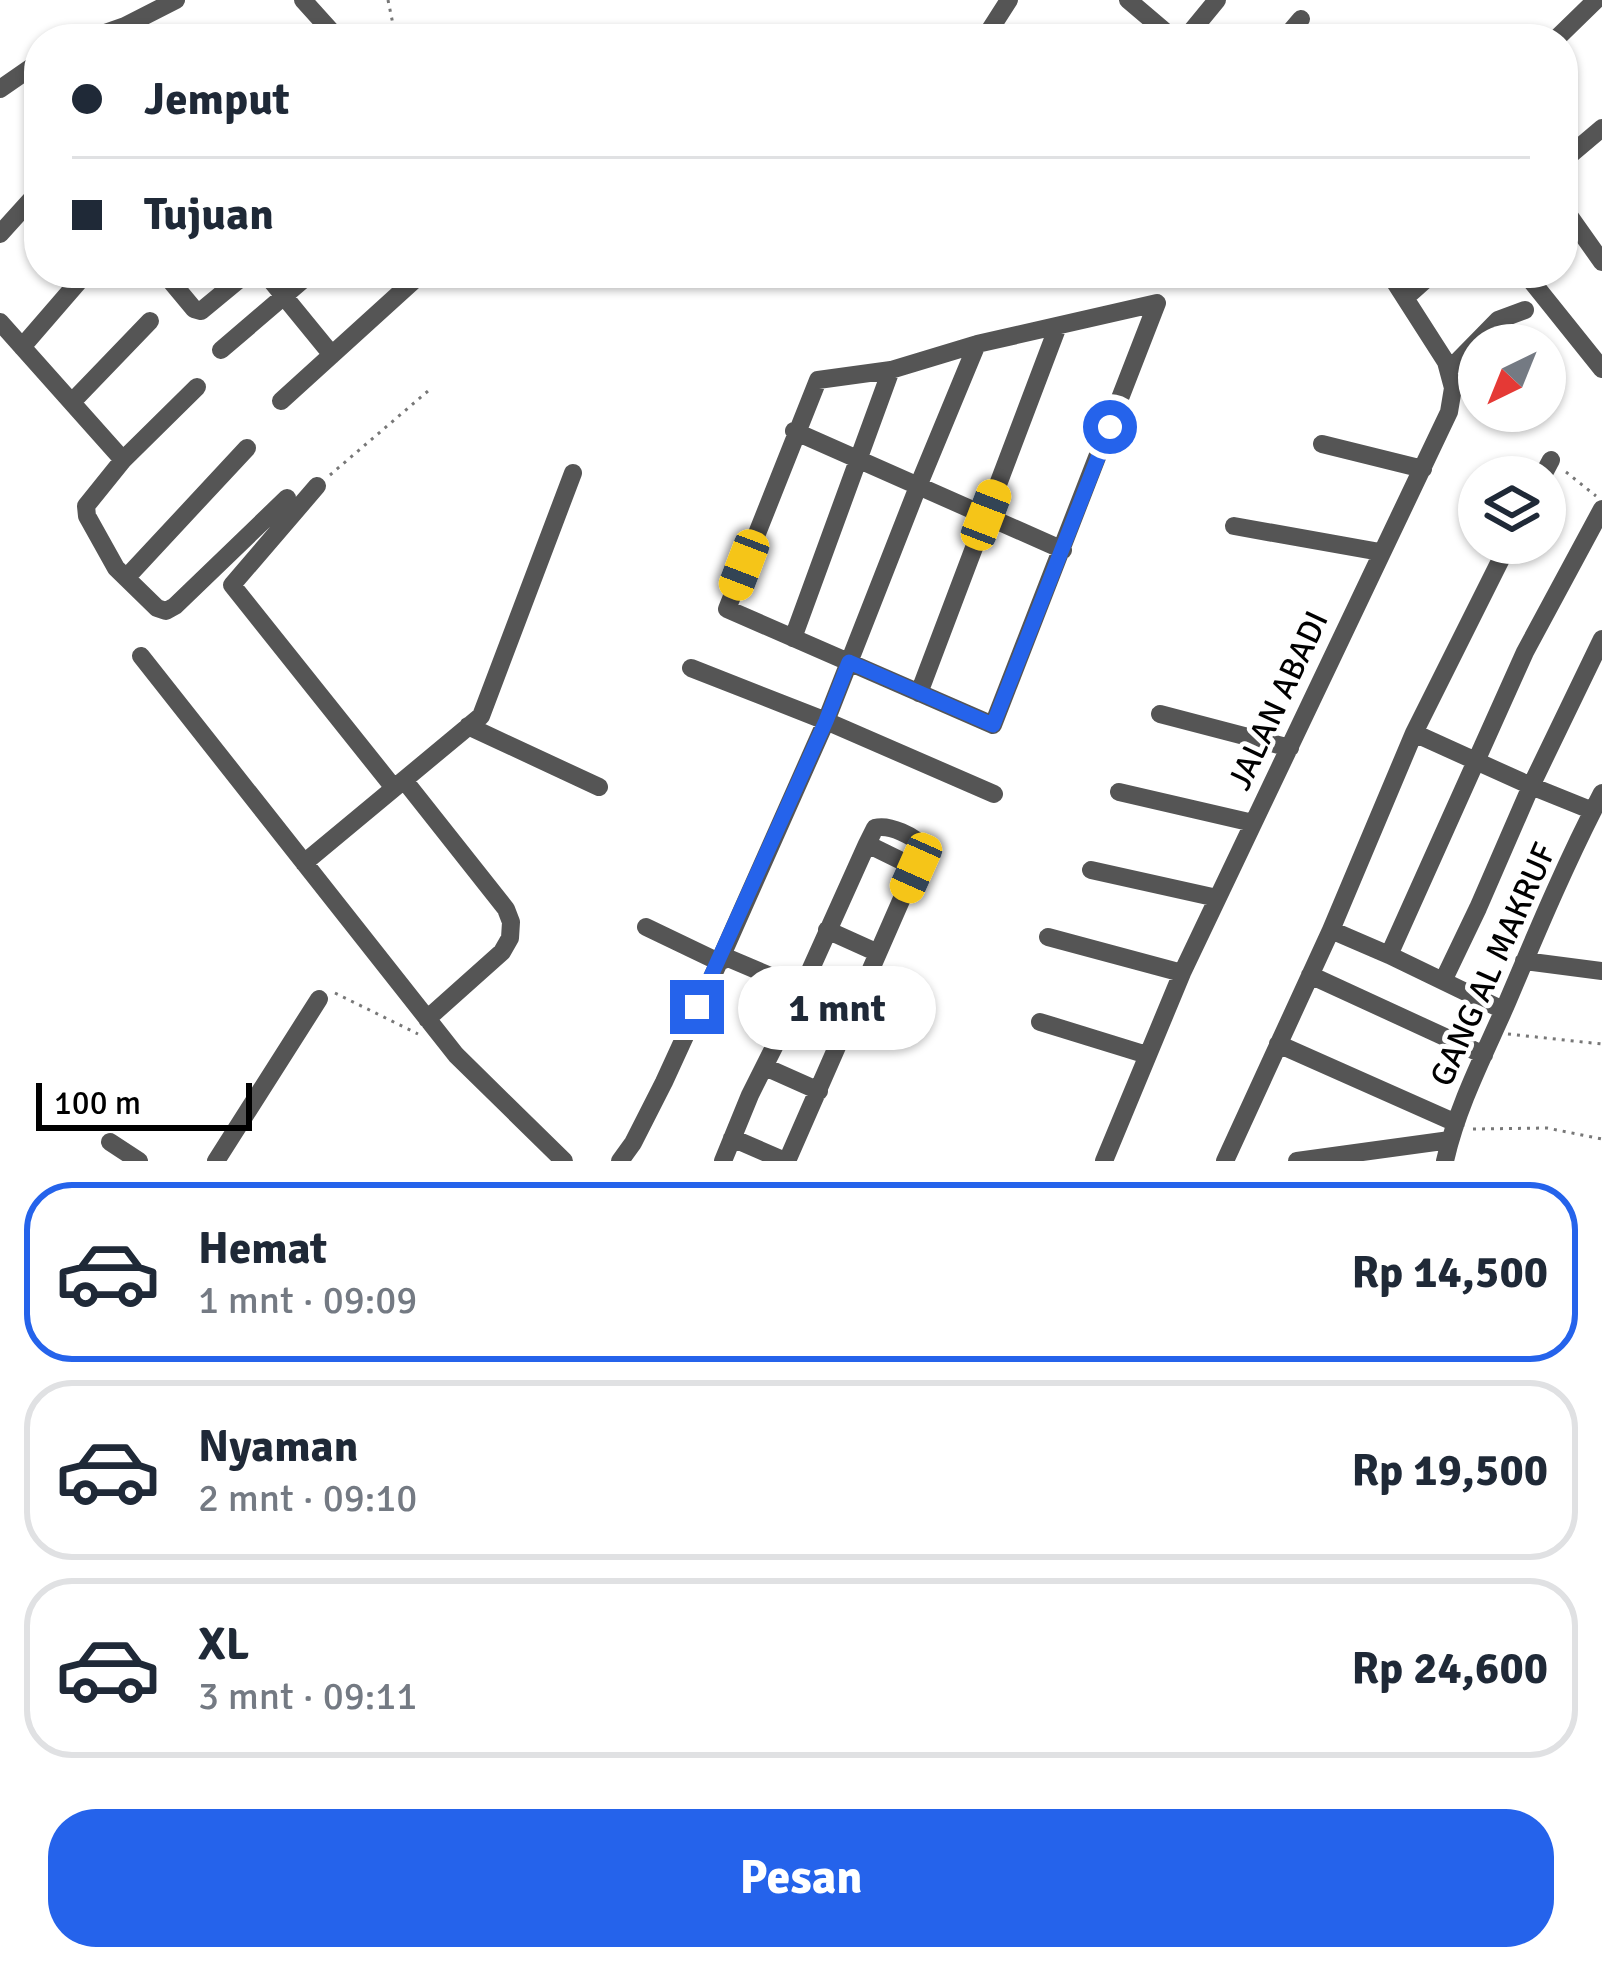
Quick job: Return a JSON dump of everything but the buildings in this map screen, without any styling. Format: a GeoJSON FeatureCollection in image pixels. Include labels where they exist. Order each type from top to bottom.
{"type":"FeatureCollection","features":[{"type":"Feature","properties":{"kind":"street"},"geometry":{"type":"LineString","coordinates":[[126,24],[176,0]]}},
{"type":"Feature","properties":{"kind":"street"},"geometry":{"type":"LineString","coordinates":[[303,0],[325,24]]}},
{"type":"Feature","properties":{"kind":"street"},"geometry":{"type":"LineString","coordinates":[[1128,0],[1156,24]]}},
{"type":"Feature","properties":{"kind":"street"},"geometry":{"type":"LineString","coordinates":[[1197,24],[1217,0]]}},
{"type":"Feature","properties":{"kind":"street"},"geometry":{"type":"LineString","coordinates":[[1571,24],[1596,0]]}},
{"type":"Feature","properties":{"kind":"street"},"geometry":{"type":"LineString","coordinates":[[1297,24],[1301,19]]}},
{"type":"Feature","properties":{"kind":"street"},"geometry":{"type":"LineString","coordinates":[[1578,148],[1602,128]]}},
{"type":"Feature","properties":{"kind":"street"},"geometry":{"type":"LineString","coordinates":[[0,234],[24,207]]}},
{"type":"Feature","properties":{"kind":"street"},"geometry":{"type":"LineString","coordinates":[[1578,228],[1602,262]]}},
{"type":"Feature","properties":{"kind":"street"},"geometry":{"type":"LineString","coordinates":[[22,347],[73,288]]}},
{"type":"Feature","properties":{"kind":"street"},"geometry":{"type":"LineString","coordinates":[[176,288],[201,311],[229,288]]}},
{"type":"Feature","properties":{"kind":"street"},"geometry":{"type":"LineString","coordinates":[[277,288],[332,356]]}},
{"type":"Feature","properties":{"kind":"street"},"geometry":{"type":"LineString","coordinates":[[221,350],[293,288]]}},
{"type":"Feature","properties":{"kind":"street"},"geometry":{"type":"LineString","coordinates":[[281,401],[406,288]]}},
{"type":"Feature","properties":{"kind":"street"},"geometry":{"type":"LineString","coordinates":[[1399,288],[1449,370],[1501,317],[1525,310]]}},
{"type":"Feature","properties":{"kind":"street"},"geometry":{"type":"LineString","coordinates":[[1405,298],[1416,288]]}},
{"type":"Feature","properties":{"kind":"street"},"geometry":{"type":"LineString","coordinates":[[1537,288],[1602,369]]}},
{"type":"Feature","properties":{"kind":"street"},"geometry":{"type":"LineString","coordinates":[[1157,303],[993,725],[727,610],[818,380],[891,370],[1058,326],[1157,303]]}},
{"type":"Feature","properties":{"kind":"street"},"geometry":{"type":"LineString","coordinates":[[73,401],[150,321]]}},
{"type":"Feature","properties":{"kind":"street"},"geometry":{"type":"LineString","coordinates":[[0,322],[123,460]]}},
{"type":"Feature","properties":{"kind":"street"},"geometry":{"type":"LineString","coordinates":[[919,693],[1058,326]]}},
{"type":"Feature","properties":{"kind":"street"},"geometry":{"type":"LineString","coordinates":[[620,1161],[664,1082],[826,721],[977,344]]}},
{"type":"Feature","properties":{"kind":"street"},"geometry":{"type":"LineString","coordinates":[[793,638],[891,370]]}},
{"type":"Feature","properties":{"kind":"street","name":"JALAN ABADI"},"geometry":{"type":"LineString","coordinates":[[1104,1161],[1182,973],[1449,412],[1453,388],[1449,370]]}},
{"type":"Feature","properties":{"kind":"street"},"geometry":{"type":"LineString","coordinates":[[197,387],[123,460],[86,506],[89,525],[116,568],[166,611],[287,498]]}},
{"type":"Feature","properties":{"kind":"street"},"geometry":{"type":"LineString","coordinates":[[795,432],[1063,550]]}},
{"type":"Feature","properties":{"kind":"street"},"geometry":{"type":"LineString","coordinates":[[1322,444],[1423,469]]}},
{"type":"Feature","properties":{"kind":"street"},"geometry":{"type":"LineString","coordinates":[[126,578],[247,448]]}},
{"type":"Feature","properties":{"kind":"street"},"geometry":{"type":"LineString","coordinates":[[304,863],[481,716],[573,472]]}},
{"type":"Feature","properties":{"kind":"street"},"geometry":{"type":"LineString","coordinates":[[317,486],[232,585],[500,898],[511,922],[510,938],[502,952],[422,1026]]}},
{"type":"Feature","properties":{"kind":"street"},"geometry":{"type":"LineString","coordinates":[[1388,955],[1525,652],[1602,505]]}},
{"type":"Feature","properties":{"kind":"street"},"geometry":{"type":"LineString","coordinates":[[1234,526],[1380,552]]}},
{"type":"Feature","properties":{"kind":"street"},"geometry":{"type":"LineString","coordinates":[[1225,1161],[1331,930],[1414,733],[1498,564]]}},
{"type":"Feature","properties":{"kind":"street"},"geometry":{"type":"LineString","coordinates":[[1443,981],[1602,639]]}},
{"type":"Feature","properties":{"kind":"street"},"geometry":{"type":"LineString","coordinates":[[141,656],[304,863],[422,1026],[564,1161]]}},
{"type":"Feature","properties":{"kind":"street"},"geometry":{"type":"LineString","coordinates":[[691,668],[994,794]]}},
{"type":"Feature","properties":{"kind":"street"},"geometry":{"type":"LineString","coordinates":[[1160,714],[1290,748]]}},
{"type":"Feature","properties":{"kind":"street"},"geometry":{"type":"LineString","coordinates":[[468,726],[599,787]]}},
{"type":"Feature","properties":{"kind":"street"},"geometry":{"type":"LineString","coordinates":[[1414,733],[1531,786],[1598,802]]}},
{"type":"Feature","properties":{"kind":"street"},"geometry":{"type":"LineString","coordinates":[[1118,792],[1253,823]]}},
{"type":"Feature","properties":{"kind":"street","name":"GANG AL MAKRUF"},"geometry":{"type":"LineString","coordinates":[[1445,1161],[1493,1032],[1598,802]]}},
{"type":"Feature","properties":{"kind":"street"},"geometry":{"type":"LineString","coordinates":[[723,1161],[732,1138],[801,991],[826,929],[875,828],[920,842],[923,850],[916,868],[786,1161],[732,1138]]}},
{"type":"Feature","properties":{"kind":"street"},"geometry":{"type":"LineString","coordinates":[[1091,870],[1217,898]]}},
{"type":"Feature","properties":{"kind":"street"},"geometry":{"type":"LineString","coordinates":[[646,927],[718,962],[728,958],[853,1011]]}},
{"type":"Feature","properties":{"kind":"street"},"geometry":{"type":"LineString","coordinates":[[826,929],[878,952]]}},
{"type":"Feature","properties":{"kind":"street"},"geometry":{"type":"LineString","coordinates":[[1331,930],[1503,1010]]}},
{"type":"Feature","properties":{"kind":"street"},"geometry":{"type":"LineString","coordinates":[[1048,937],[1182,973]]}},
{"type":"Feature","properties":{"kind":"street"},"geometry":{"type":"LineString","coordinates":[[1524,961],[1602,971]]}},
{"type":"Feature","properties":{"kind":"street"},"geometry":{"type":"LineString","coordinates":[[1310,975],[1484,1055]]}},
{"type":"Feature","properties":{"kind":"street"},"geometry":{"type":"LineString","coordinates":[[216,1161],[319,999]]}},
{"type":"Feature","properties":{"kind":"street"},"geometry":{"type":"LineString","coordinates":[[1040,1022],[1147,1055]]}},
{"type":"Feature","properties":{"kind":"street"},"geometry":{"type":"LineString","coordinates":[[1278,1044],[1453,1131]]}},
{"type":"Feature","properties":{"kind":"street"},"geometry":{"type":"LineString","coordinates":[[765,1067],[819,1090]]}},
{"type":"Feature","properties":{"kind":"street"},"geometry":{"type":"LineString","coordinates":[[1298,1161],[1453,1131]]}},
{"type":"Feature","properties":{"kind":"street"},"geometry":{"type":"LineString","coordinates":[[110,1142],[139,1161]]}},
{"type":"Feature","properties":{"kind":"path"},"geometry":{"type":"LineString","coordinates":[[317,486],[428,391]]}},
{"type":"Feature","properties":{"kind":"path"},"geometry":{"type":"LineString","coordinates":[[1566,481],[1602,505]]}},
{"type":"Feature","properties":{"kind":"path"},"geometry":{"type":"LineString","coordinates":[[319,999],[329,991],[422,1026]]}},
{"type":"Feature","properties":{"kind":"path"},"geometry":{"type":"LineString","coordinates":[[1493,1032],[1602,1044]]}},
{"type":"Feature","properties":{"kind":"path"},"geometry":{"type":"LineString","coordinates":[[1453,1131],[1547,1128],[1602,1139]]}},
{"type":"Feature","properties":{"kind":"route"},"geometry":{"type":"LineString","coordinates":[[697,1007],[849,662],[993,725],[1110,427]]}}]}
